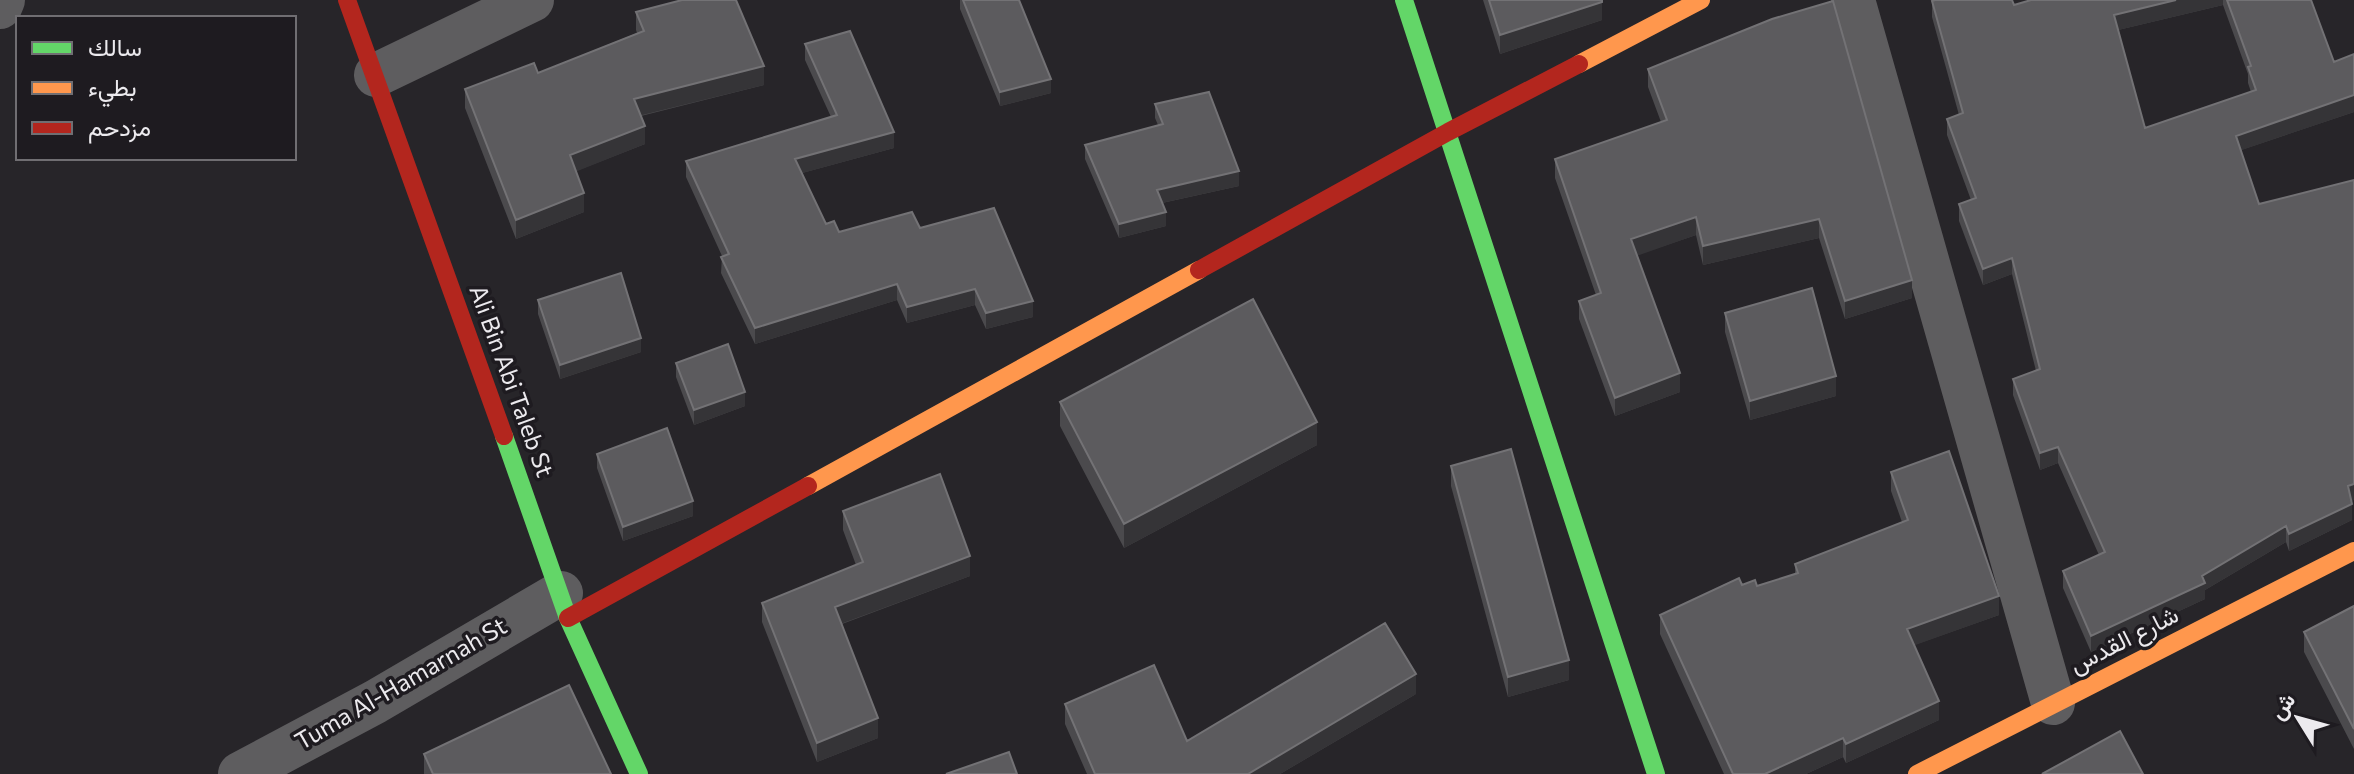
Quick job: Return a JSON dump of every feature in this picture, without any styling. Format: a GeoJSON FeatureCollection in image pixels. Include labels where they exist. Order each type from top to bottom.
{"type":"FeatureCollection","features":[{"type":"Feature","properties":{"kind":"street"},"geometry":{"type":"LineString","coordinates":[[0,7],[3,0]]}},
{"type":"Feature","properties":{"kind":"street","name":"Ali Bin Abi Taleb St"},"geometry":{"type":"LineString","coordinates":[[347,0],[565,605],[639,774]]}},
{"type":"Feature","properties":{"kind":"street"},"geometry":{"type":"LineString","coordinates":[[376,75],[532,0]]}},
{"type":"Feature","properties":{"kind":"street"},"geometry":{"type":"LineString","coordinates":[[1404,0],[1656,774]]}},
{"type":"Feature","properties":{"kind":"street"},"geometry":{"type":"LineString","coordinates":[[565,605],[1448,132],[1701,0]]}},
{"type":"Feature","properties":{"kind":"street"},"geometry":{"type":"LineString","coordinates":[[1853,0],[2053,703]]}},
{"type":"Feature","properties":{"kind":"street","name":"شارع القدس"},"geometry":{"type":"LineString","coordinates":[[1917,774],[2354,551]]}},
{"type":"Feature","properties":{"kind":"street","name":"Tuma Al-Hamarnah St"},"geometry":{"type":"LineString","coordinates":[[240,774],[565,605]]}},
{"type":"Feature","properties":{"kind":"building"},"geometry":{"type":"Polygon","coordinates":[[[682,0],[736,0],[764,66],[634,99],[645,126],[570,155],[584,193],[516,220],[465,89],[534,63],[538,73],[644,31],[636,12],[682,0]]]}},
{"type":"Feature","properties":{"kind":"building"},"geometry":{"type":"Polygon","coordinates":[[[963,0],[1019,0],[1051,79],[1000,92],[963,0]]]}},
{"type":"Feature","properties":{"kind":"building"},"geometry":{"type":"Polygon","coordinates":[[[1489,0],[1602,0],[1602,2],[1500,35],[1489,0]]]}},
{"type":"Feature","properties":{"kind":"building"},"geometry":{"type":"Polygon","coordinates":[[[2012,0],[2014,5],[2031,0],[2176,0],[2114,15],[2145,128],[2256,90],[2248,67],[2251,66],[2227,0],[2311,0],[2334,62],[2354,54],[2354,95],[2236,136],[2259,204],[2354,180],[2354,484],[2348,486],[2352,504],[2289,534],[2286,526],[2202,576],[2205,583],[2091,636],[2063,571],[2105,552],[2058,447],[2040,453],[2013,379],[2040,369],[2012,258],[1983,269],[1959,204],[1976,198],[1947,119],[1963,113],[1932,1],[2012,0]]]}},
{"type":"Feature","properties":{"kind":"building"},"geometry":{"type":"Polygon","coordinates":[[[1833,1],[1912,280],[1845,301],[1819,219],[1703,246],[1696,217],[1631,239],[1680,373],[1615,398],[1579,301],[1601,293],[1555,159],[1667,120],[1648,69],[1772,19],[1833,1]]]}},
{"type":"Feature","properties":{"kind":"building"},"geometry":{"type":"Polygon","coordinates":[[[850,31],[894,132],[795,159],[826,224],[834,221],[839,232],[912,212],[920,228],[994,208],[1033,301],[986,313],[975,289],[907,307],[897,284],[755,328],[721,257],[729,254],[686,161],[837,115],[805,44],[850,31]]]}},
{"type":"Feature","properties":{"kind":"building"},"geometry":{"type":"Polygon","coordinates":[[[1209,92],[1239,171],[1157,190],[1166,212],[1119,224],[1085,145],[1163,124],[1155,104],[1209,92]]]}},
{"type":"Feature","properties":{"kind":"building"},"geometry":{"type":"Polygon","coordinates":[[[621,273],[641,338],[560,365],[538,300],[621,273]]]}},
{"type":"Feature","properties":{"kind":"building"},"geometry":{"type":"Polygon","coordinates":[[[1812,288],[1836,376],[1750,401],[1725,313],[1812,288]]]}},
{"type":"Feature","properties":{"kind":"building"},"geometry":{"type":"Polygon","coordinates":[[[1253,299],[1317,422],[1124,524],[1060,402],[1253,299]]]}},
{"type":"Feature","properties":{"kind":"building"},"geometry":{"type":"Polygon","coordinates":[[[728,344],[745,392],[694,410],[676,363],[728,344]]]}},
{"type":"Feature","properties":{"kind":"building"},"geometry":{"type":"Polygon","coordinates":[[[667,428],[693,501],[623,527],[597,454],[667,428]]]}},
{"type":"Feature","properties":{"kind":"building"},"geometry":{"type":"Polygon","coordinates":[[[1511,449],[1569,660],[1508,677],[1451,466],[1511,449]]]}},
{"type":"Feature","properties":{"kind":"building"},"geometry":{"type":"Polygon","coordinates":[[[1949,451],[1999,596],[1907,629],[1939,701],[1846,744],[1843,738],[1765,774],[1733,774],[1660,615],[1739,578],[1742,585],[1755,580],[1757,586],[1798,573],[1795,564],[1908,520],[1891,472],[1949,451]]]}},
{"type":"Feature","properties":{"kind":"building"},"geometry":{"type":"Polygon","coordinates":[[[940,474],[970,556],[835,607],[878,718],[817,743],[762,603],[863,562],[843,511],[940,474]]]}},
{"type":"Feature","properties":{"kind":"building"},"geometry":{"type":"Polygon","coordinates":[[[2354,606],[2354,729],[2304,632],[2354,606]]]}},
{"type":"Feature","properties":{"kind":"building"},"geometry":{"type":"Polygon","coordinates":[[[1385,623],[1416,674],[1248,774],[1095,774],[1065,704],[1154,665],[1187,741],[1385,623]]]}},
{"type":"Feature","properties":{"kind":"building"},"geometry":{"type":"Polygon","coordinates":[[[569,685],[611,774],[433,774],[424,754],[569,685]]]}},
{"type":"Feature","properties":{"kind":"building"},"geometry":{"type":"Polygon","coordinates":[[[2120,731],[2143,774],[2042,774],[2120,731]]]}},
{"type":"Feature","properties":{"kind":"building"},"geometry":{"type":"Polygon","coordinates":[[[1009,752],[1017,774],[946,774],[1009,752]]]}},
{"type":"Feature","properties":{"kind":"traffic: fast"},"geometry":{"type":"LineString","coordinates":[[1404,0],[1656,774]]}},
{"type":"Feature","properties":{"kind":"traffic: fast"},"geometry":{"type":"LineString","coordinates":[[504,436],[568,618],[639,774]]}},
{"type":"Feature","properties":{"kind":"traffic: slow"},"geometry":{"type":"LineString","coordinates":[[1579,64],[1701,0]]}},
{"type":"Feature","properties":{"kind":"traffic: slow"},"geometry":{"type":"LineString","coordinates":[[808,486],[1199,270]]}},
{"type":"Feature","properties":{"kind":"traffic: slow"},"geometry":{"type":"LineString","coordinates":[[1917,774],[2354,551]]}},
{"type":"Feature","properties":{"kind":"traffic: jam"},"geometry":{"type":"LineString","coordinates":[[347,0],[504,436]]}},
{"type":"Feature","properties":{"kind":"traffic: jam"},"geometry":{"type":"LineString","coordinates":[[1199,270],[1448,132],[1579,64]]}},
{"type":"Feature","properties":{"kind":"traffic: jam"},"geometry":{"type":"LineString","coordinates":[[568,618],[808,486]]}}]}
